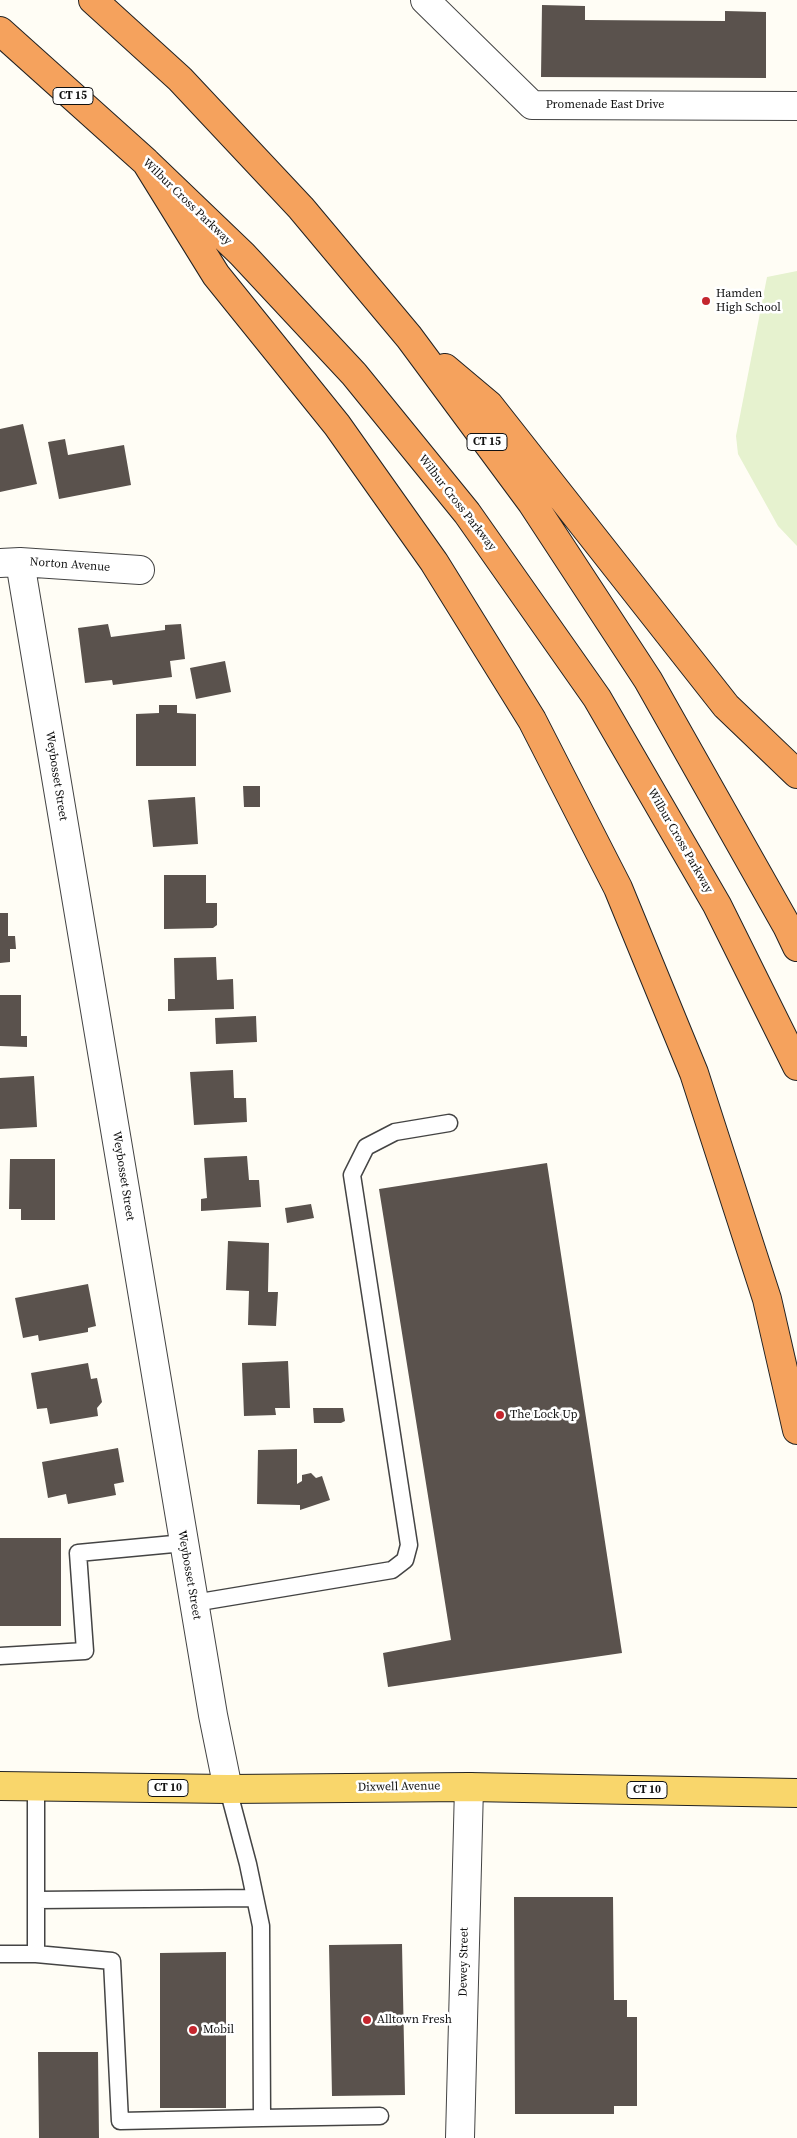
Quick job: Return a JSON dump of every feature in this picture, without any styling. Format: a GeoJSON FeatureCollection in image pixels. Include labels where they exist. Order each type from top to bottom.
{"type":"FeatureCollection","features":[{"type":"Feature","properties":{"kind":"highway","name":"CT 15"},"geometry":{"type":"LineString","coordinates":[[94,0],[180,79],[294,201],[409,337],[532,503],[648,680],[787,926],[797,947]]}},
{"type":"Feature","properties":{"kind":"highway","name":"Wilbur Cross Parkway"},"geometry":{"type":"LineString","coordinates":[[0,31],[146,162],[242,254],[354,374],[468,513],[597,698],[717,905],[797,1066]]}},
{"type":"Feature","properties":{"kind":"highway"},"geometry":{"type":"LineString","coordinates":[[146,162],[216,275],[337,425],[434,562],[532,720],[618,888],[694,1073],[767,1299],[797,1430]]}},
{"type":"Feature","properties":{"kind":"highway"},"geometry":{"type":"LineString","coordinates":[[409,337],[489,405],[726,706],[797,774]]}},
{"type":"Feature","properties":{"kind":"main road","name":"Dixwell Avenue"},"geometry":{"type":"LineString","coordinates":[[0,1786],[228,1789],[469,1787],[797,1793]]}},
{"type":"Feature","properties":{"kind":"street","name":"Promenade East Drive"},"geometry":{"type":"LineString","coordinates":[[425,0],[532,105],[797,106]]}},
{"type":"Feature","properties":{"kind":"street","name":"Norton Avenue"},"geometry":{"type":"LineString","coordinates":[[10,562],[140,570]]}},
{"type":"Feature","properties":{"kind":"street","name":"Weybosset Street"},"geometry":{"type":"LineString","coordinates":[[10,562],[213,1715],[228,1789]]}},
{"type":"Feature","properties":{"kind":"street","name":"Dewey Street"},"geometry":{"type":"LineString","coordinates":[[460,2138],[469,1787]]}},
{"type":"Feature","properties":{"kind":"lane"},"geometry":{"type":"LineString","coordinates":[[194,1603],[392,1570],[405,1560],[410,1545],[352,1175],[366,1147],[395,1132],[449,1124]]}},
{"type":"Feature","properties":{"kind":"lane"},"geometry":{"type":"LineString","coordinates":[[0,1656],[85,1652],[78,1554],[184,1543]]}},
{"type":"Feature","properties":{"kind":"lane"},"geometry":{"type":"LineString","coordinates":[[36,1786],[36,1954]]}},
{"type":"Feature","properties":{"kind":"lane"},"geometry":{"type":"LineString","coordinates":[[228,1789],[248,1864],[260,1926],[262,2118]]}},
{"type":"Feature","properties":{"kind":"lane"},"geometry":{"type":"LineString","coordinates":[[37,1900],[255,1898]]}},
{"type":"Feature","properties":{"kind":"lane"},"geometry":{"type":"LineString","coordinates":[[0,1954],[36,1954],[112,1962],[120,2121],[380,2116]]}},
{"type":"Feature","properties":{"kind":"green space"},"geometry":{"type":"Polygon","coordinates":[[[797,271],[797,546],[778,526],[738,454],[736,436],[767,277],[797,271]]]}},
{"type":"Feature","properties":{"kind":"building"},"geometry":{"type":"Polygon","coordinates":[[[542,5],[585,6],[585,20],[725,21],[725,11],[766,12],[766,78],[541,77],[542,5]]]}},
{"type":"Feature","properties":{"kind":"building"},"geometry":{"type":"Polygon","coordinates":[[[23,424],[37,484],[0,492],[0,429],[23,424]]]}},
{"type":"Feature","properties":{"kind":"building"},"geometry":{"type":"Polygon","coordinates":[[[65,439],[68,455],[124,445],[131,485],[59,499],[48,442],[65,439]]]}},
{"type":"Feature","properties":{"kind":"building"},"geometry":{"type":"Polygon","coordinates":[[[108,624],[111,637],[165,630],[165,625],[181,624],[185,659],[170,661],[172,677],[113,685],[112,680],[85,683],[78,628],[108,624]]]}},
{"type":"Feature","properties":{"kind":"building"},"geometry":{"type":"Polygon","coordinates":[[[225,661],[231,692],[196,699],[190,668],[225,661]]]}},
{"type":"Feature","properties":{"kind":"building"},"geometry":{"type":"Polygon","coordinates":[[[159,705],[177,705],[177,713],[196,714],[196,766],[136,766],[136,714],[159,713],[159,705]]]}},
{"type":"Feature","properties":{"kind":"building"},"geometry":{"type":"Polygon","coordinates":[[[243,786],[260,786],[260,807],[244,807],[243,786]]]}},
{"type":"Feature","properties":{"kind":"building"},"geometry":{"type":"Polygon","coordinates":[[[195,797],[198,844],[153,847],[148,800],[195,797]]]}},
{"type":"Feature","properties":{"kind":"building"},"geometry":{"type":"Polygon","coordinates":[[[164,875],[206,875],[206,903],[217,903],[217,925],[213,928],[164,929],[164,875]]]}},
{"type":"Feature","properties":{"kind":"building"},"geometry":{"type":"Polygon","coordinates":[[[0,913],[8,913],[8,936],[15,936],[16,949],[10,949],[10,962],[0,963],[0,913]]]}},
{"type":"Feature","properties":{"kind":"building"},"geometry":{"type":"Polygon","coordinates":[[[216,957],[217,980],[233,979],[234,1009],[168,1011],[168,999],[175,999],[174,958],[216,957]]]}},
{"type":"Feature","properties":{"kind":"building"},"geometry":{"type":"Polygon","coordinates":[[[0,995],[21,995],[21,1036],[27,1036],[27,1047],[0,1046],[0,995]]]}},
{"type":"Feature","properties":{"kind":"building"},"geometry":{"type":"Polygon","coordinates":[[[256,1016],[257,1042],[216,1044],[215,1018],[256,1016]]]}},
{"type":"Feature","properties":{"kind":"building"},"geometry":{"type":"Polygon","coordinates":[[[233,1070],[234,1098],[246,1098],[247,1122],[194,1125],[190,1072],[233,1070]]]}},
{"type":"Feature","properties":{"kind":"building"},"geometry":{"type":"Polygon","coordinates":[[[34,1076],[37,1127],[0,1129],[0,1078],[34,1076]]]}},
{"type":"Feature","properties":{"kind":"building"},"geometry":{"type":"Polygon","coordinates":[[[247,1156],[249,1180],[259,1180],[261,1207],[201,1211],[201,1199],[207,1198],[204,1158],[247,1156]]]}},
{"type":"Feature","properties":{"kind":"building"},"geometry":{"type":"Polygon","coordinates":[[[10,1159],[55,1159],[55,1220],[21,1220],[21,1209],[9,1209],[10,1159]]]}},
{"type":"Feature","properties":{"kind":"building","name":"The Lock Up"},"geometry":{"type":"Polygon","coordinates":[[[547,1163],[622,1653],[388,1687],[383,1653],[451,1640],[379,1189],[547,1163]]]}},
{"type":"Feature","properties":{"kind":"building"},"geometry":{"type":"Polygon","coordinates":[[[311,1204],[314,1218],[287,1223],[285,1208],[311,1204]]]}},
{"type":"Feature","properties":{"kind":"building"},"geometry":{"type":"Polygon","coordinates":[[[228,1241],[269,1243],[268,1292],[278,1292],[276,1326],[248,1325],[249,1291],[226,1290],[228,1241]]]}},
{"type":"Feature","properties":{"kind":"building"},"geometry":{"type":"Polygon","coordinates":[[[88,1284],[96,1326],[88,1328],[88,1332],[39,1341],[38,1335],[23,1338],[15,1298],[88,1284]]]}},
{"type":"Feature","properties":{"kind":"building"},"geometry":{"type":"Polygon","coordinates":[[[288,1361],[290,1408],[275,1408],[276,1415],[244,1416],[242,1363],[288,1361]]]}},
{"type":"Feature","properties":{"kind":"building"},"geometry":{"type":"Polygon","coordinates":[[[88,1363],[91,1379],[97,1378],[102,1402],[97,1408],[98,1416],[50,1424],[47,1408],[37,1409],[31,1373],[88,1363]]]}},
{"type":"Feature","properties":{"kind":"building"},"geometry":{"type":"Polygon","coordinates":[[[313,1408],[343,1408],[345,1421],[341,1423],[314,1423],[313,1408]]]}},
{"type":"Feature","properties":{"kind":"building"},"geometry":{"type":"Polygon","coordinates":[[[118,1448],[124,1482],[114,1484],[116,1495],[68,1504],[66,1494],[48,1498],[42,1462],[118,1448]]]}},
{"type":"Feature","properties":{"kind":"building"},"geometry":{"type":"Polygon","coordinates":[[[297,1449],[297,1484],[302,1481],[302,1475],[311,1473],[316,1478],[322,1476],[330,1500],[300,1510],[300,1505],[257,1504],[258,1450],[297,1449]]]}},
{"type":"Feature","properties":{"kind":"building"},"geometry":{"type":"Polygon","coordinates":[[[0,1538],[61,1538],[61,1626],[0,1626],[0,1538]]]}},
{"type":"Feature","properties":{"kind":"building"},"geometry":{"type":"Polygon","coordinates":[[[514,1897],[613,1897],[614,2000],[627,2000],[627,2017],[637,2017],[637,2106],[614,2106],[614,2114],[515,2114],[514,1897]]]}},
{"type":"Feature","properties":{"kind":"building","name":"Alltown Fresh"},"geometry":{"type":"Polygon","coordinates":[[[402,1944],[405,2095],[332,2096],[329,1945],[402,1944]]]}},
{"type":"Feature","properties":{"kind":"building","name":"Mobil"},"geometry":{"type":"Polygon","coordinates":[[[226,1952],[226,2108],[160,2108],[160,1953],[226,1952]]]}},
{"type":"Feature","properties":{"kind":"building"},"geometry":{"type":"Polygon","coordinates":[[[38,2052],[98,2052],[99,2138],[39,2138],[38,2052]]]}},
{"type":"Feature","properties":{"kind":"place","name":"Hamden High School"},"geometry":{"type":"Point","coordinates":[706,301]}},
{"type":"Feature","properties":{"kind":"place","name":"The Lock Up"},"geometry":{"type":"Point","coordinates":[500,1415]}},
{"type":"Feature","properties":{"kind":"place","name":"Alltown Fresh"},"geometry":{"type":"Point","coordinates":[367,2020]}},
{"type":"Feature","properties":{"kind":"place","name":"Mobil"},"geometry":{"type":"Point","coordinates":[193,2030]}}]}
